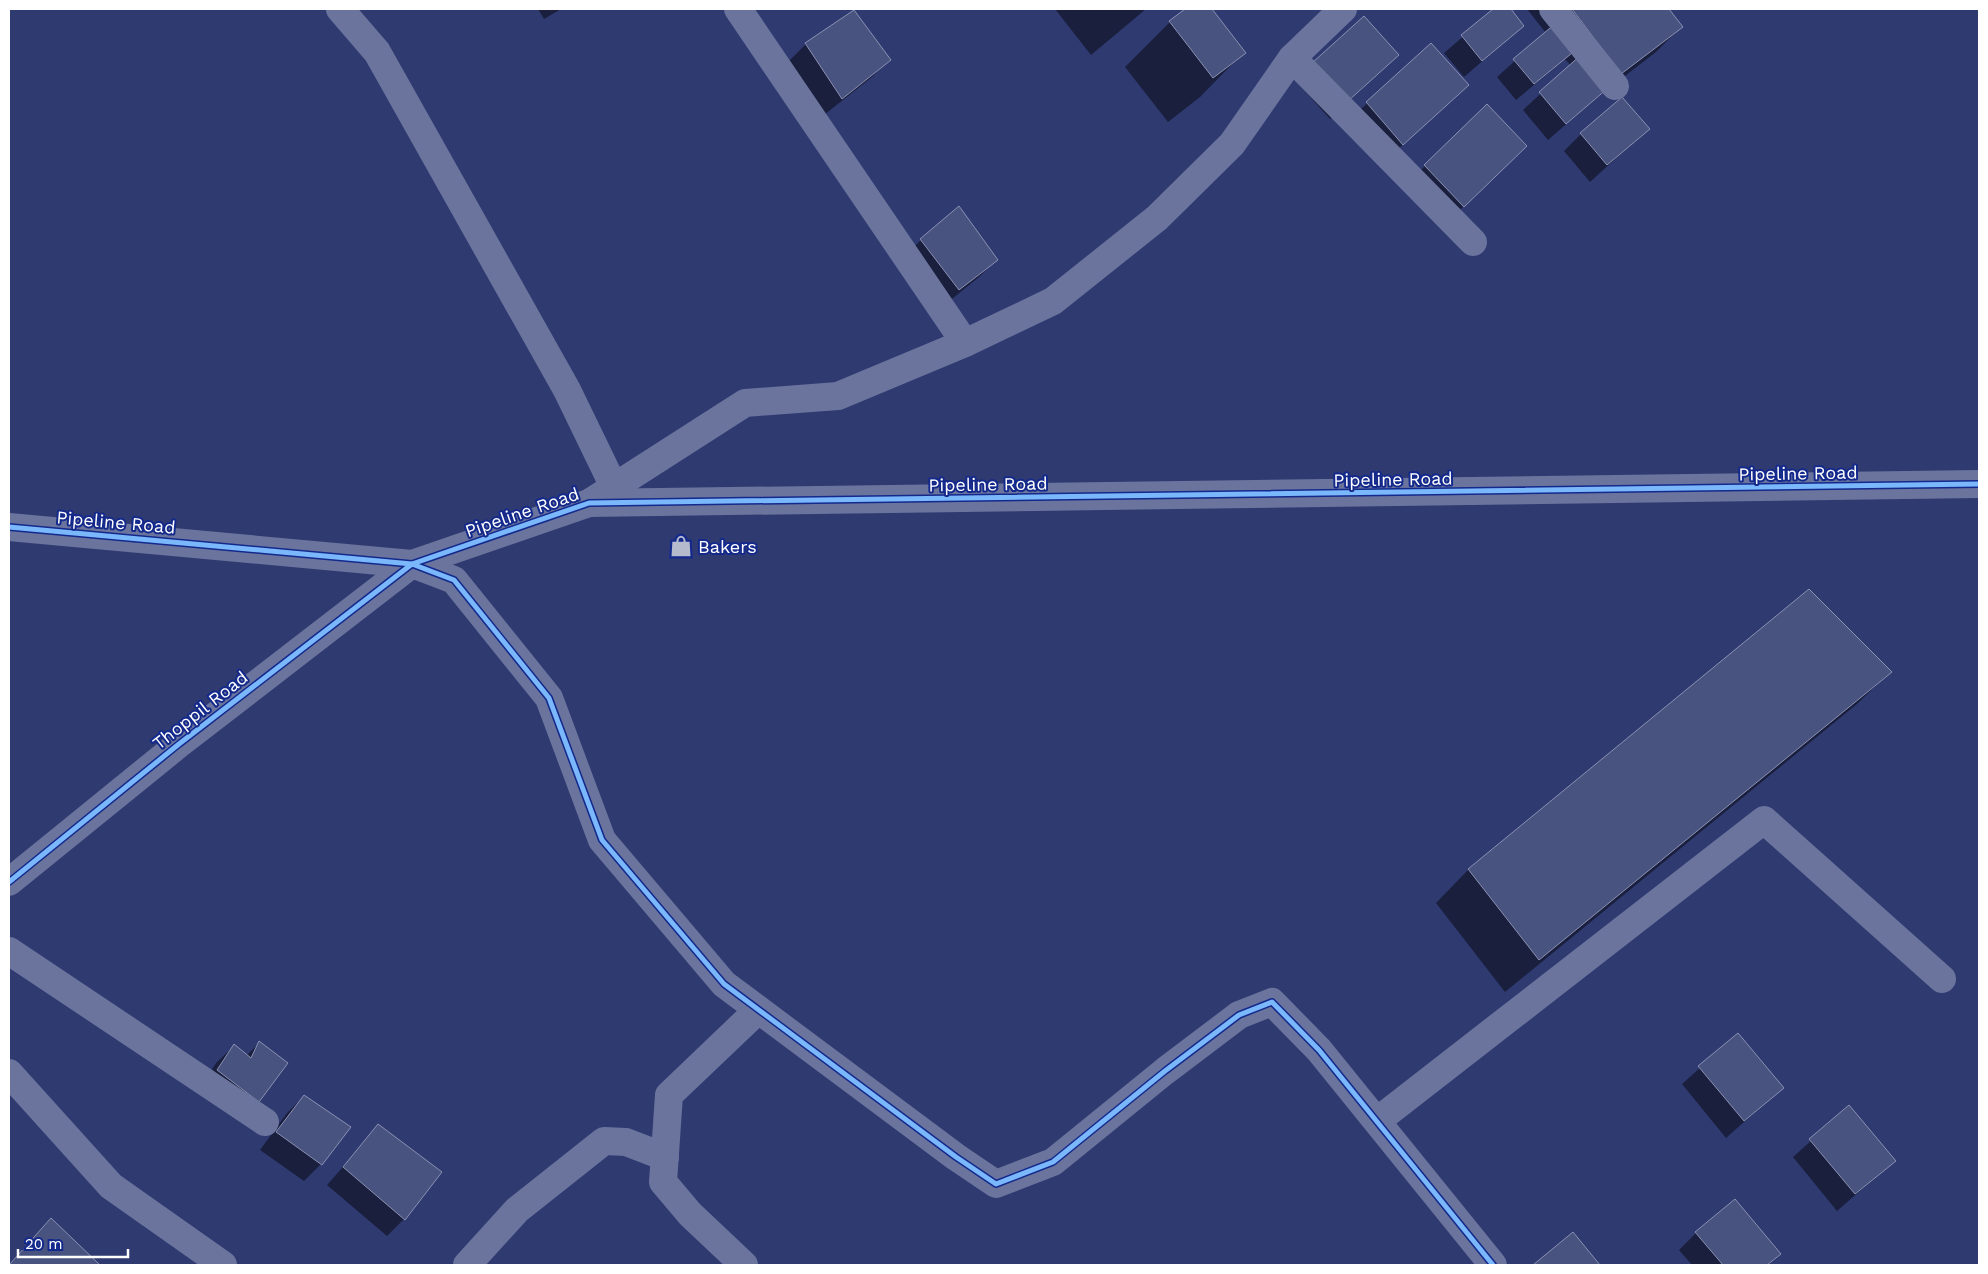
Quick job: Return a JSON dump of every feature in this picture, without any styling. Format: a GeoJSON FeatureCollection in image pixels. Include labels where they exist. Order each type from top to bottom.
{"type":"FeatureCollection","features":[{"type":"Feature","properties":{"kind":"street"},"geometry":{"type":"LineString","coordinates":[[340,9],[377,52],[563,382],[614,487]]}},
{"type":"Feature","properties":{"kind":"street"},"geometry":{"type":"LineString","coordinates":[[738,9],[965,343]]}},
{"type":"Feature","properties":{"kind":"street"},"geometry":{"type":"LineString","coordinates":[[589,503],[745,403],[838,396],[965,343],[1053,301],[1157,218],[1232,144],[1292,58],[1344,9]]}},
{"type":"Feature","properties":{"kind":"street"},"geometry":{"type":"LineString","coordinates":[[1553,9],[1615,86]]}},
{"type":"Feature","properties":{"kind":"street"},"geometry":{"type":"LineString","coordinates":[[1292,58],[1473,242]]}},
{"type":"Feature","properties":{"kind":"street","name":"Pipeline Road"},"geometry":{"type":"LineString","coordinates":[[11,522],[412,564],[589,503],[1979,484]]}},
{"type":"Feature","properties":{"kind":"street"},"geometry":{"type":"LineString","coordinates":[[412,564],[454,580],[549,698],[602,840],[724,984],[956,1157],[996,1184],[1053,1162],[1165,1071],[1239,1015],[1272,1002],[1320,1050],[1493,1265]]}},
{"type":"Feature","properties":{"kind":"street","name":"Thoppil Road"},"geometry":{"type":"LineString","coordinates":[[9,882],[179,744],[412,564]]}},
{"type":"Feature","properties":{"kind":"street"},"geometry":{"type":"LineString","coordinates":[[1377,1121],[1764,820],[1942,979]]}},
{"type":"Feature","properties":{"kind":"street"},"geometry":{"type":"LineString","coordinates":[[9,951],[265,1122]]}},
{"type":"Feature","properties":{"kind":"street"},"geometry":{"type":"LineString","coordinates":[[744,1265],[690,1214],[663,1182],[669,1095],[758,1010]]}},
{"type":"Feature","properties":{"kind":"street"},"geometry":{"type":"LineString","coordinates":[[9,1073],[112,1186],[223,1265]]}},
{"type":"Feature","properties":{"kind":"street"},"geometry":{"type":"LineString","coordinates":[[467,1265],[517,1210],[604,1141],[626,1142],[665,1157]]}},
{"type":"Feature","properties":{"kind":"building"},"geometry":{"type":"Polygon","coordinates":[[[1185,9],[1212,9],[1246,53],[1213,78],[1169,21],[1185,9]]]}},
{"type":"Feature","properties":{"kind":"building"},"geometry":{"type":"Polygon","coordinates":[[[1493,9],[1511,9],[1524,26],[1482,61],[1461,35],[1493,9]]]}},
{"type":"Feature","properties":{"kind":"building"},"geometry":{"type":"Polygon","coordinates":[[[1572,9],[1669,9],[1683,27],[1621,74],[1572,9]]]}},
{"type":"Feature","properties":{"kind":"building"},"geometry":{"type":"Polygon","coordinates":[[[854,10],[891,60],[842,99],[805,43],[854,10]]]}},
{"type":"Feature","properties":{"kind":"building"},"geometry":{"type":"Polygon","coordinates":[[[1364,16],[1399,55],[1347,102],[1312,63],[1364,16]]]}},
{"type":"Feature","properties":{"kind":"building"},"geometry":{"type":"Polygon","coordinates":[[[1556,23],[1577,49],[1534,84],[1513,59],[1556,23]]]}},
{"type":"Feature","properties":{"kind":"building"},"geometry":{"type":"Polygon","coordinates":[[[1431,43],[1469,85],[1403,145],[1366,102],[1431,43]]]}},
{"type":"Feature","properties":{"kind":"building"},"geometry":{"type":"Polygon","coordinates":[[[1581,55],[1608,88],[1566,124],[1539,92],[1581,55]]]}},
{"type":"Feature","properties":{"kind":"building"},"geometry":{"type":"Polygon","coordinates":[[[1622,97],[1650,129],[1607,165],[1580,133],[1622,97]]]}},
{"type":"Feature","properties":{"kind":"building"},"geometry":{"type":"Polygon","coordinates":[[[1487,104],[1527,146],[1464,207],[1424,165],[1487,104]]]}},
{"type":"Feature","properties":{"kind":"building"},"geometry":{"type":"Polygon","coordinates":[[[959,206],[998,260],[959,290],[920,239],[959,206]]]}},
{"type":"Feature","properties":{"kind":"building"},"geometry":{"type":"Polygon","coordinates":[[[1809,589],[1892,672],[1539,960],[1468,869],[1809,589]]]}},
{"type":"Feature","properties":{"kind":"building"},"geometry":{"type":"Polygon","coordinates":[[[1738,1033],[1784,1088],[1744,1121],[1698,1066],[1738,1033]]]}},
{"type":"Feature","properties":{"kind":"building"},"geometry":{"type":"Polygon","coordinates":[[[259,1041],[288,1063],[259,1102],[217,1070],[234,1044],[251,1058],[259,1041]]]}},
{"type":"Feature","properties":{"kind":"building"},"geometry":{"type":"Polygon","coordinates":[[[304,1095],[351,1127],[322,1165],[276,1132],[304,1095]]]}},
{"type":"Feature","properties":{"kind":"building"},"geometry":{"type":"Polygon","coordinates":[[[1849,1105],[1896,1161],[1855,1194],[1809,1139],[1849,1105]]]}},
{"type":"Feature","properties":{"kind":"building"},"geometry":{"type":"Polygon","coordinates":[[[378,1124],[442,1172],[405,1220],[343,1167],[378,1124]]]}},
{"type":"Feature","properties":{"kind":"building"},"geometry":{"type":"Polygon","coordinates":[[[1735,1199],[1781,1254],[1767,1265],[1723,1265],[1695,1232],[1735,1199]]]}},
{"type":"Feature","properties":{"kind":"building"},"geometry":{"type":"Polygon","coordinates":[[[51,1218],[100,1265],[9,1265],[51,1218]]]}},
{"type":"Feature","properties":{"kind":"building"},"geometry":{"type":"Polygon","coordinates":[[[1573,1232],[1600,1265],[1533,1265],[1573,1232]]]}},
{"type":"Feature","properties":{"kind":"cycle path"},"geometry":{"type":"LineString","coordinates":[[9,527],[412,564],[589,503],[1979,484]]}},
{"type":"Feature","properties":{"kind":"cycle path"},"geometry":{"type":"LineString","coordinates":[[9,882],[179,744],[412,564],[454,580],[549,698],[602,840],[724,984],[956,1157],[996,1184],[1053,1162],[1165,1071],[1239,1015],[1272,1002],[1319,1050],[1493,1265]]}},
{"type":"Feature","properties":{"kind":"place","name":"Bakers"},"geometry":{"type":"Point","coordinates":[681,546]}}]}
